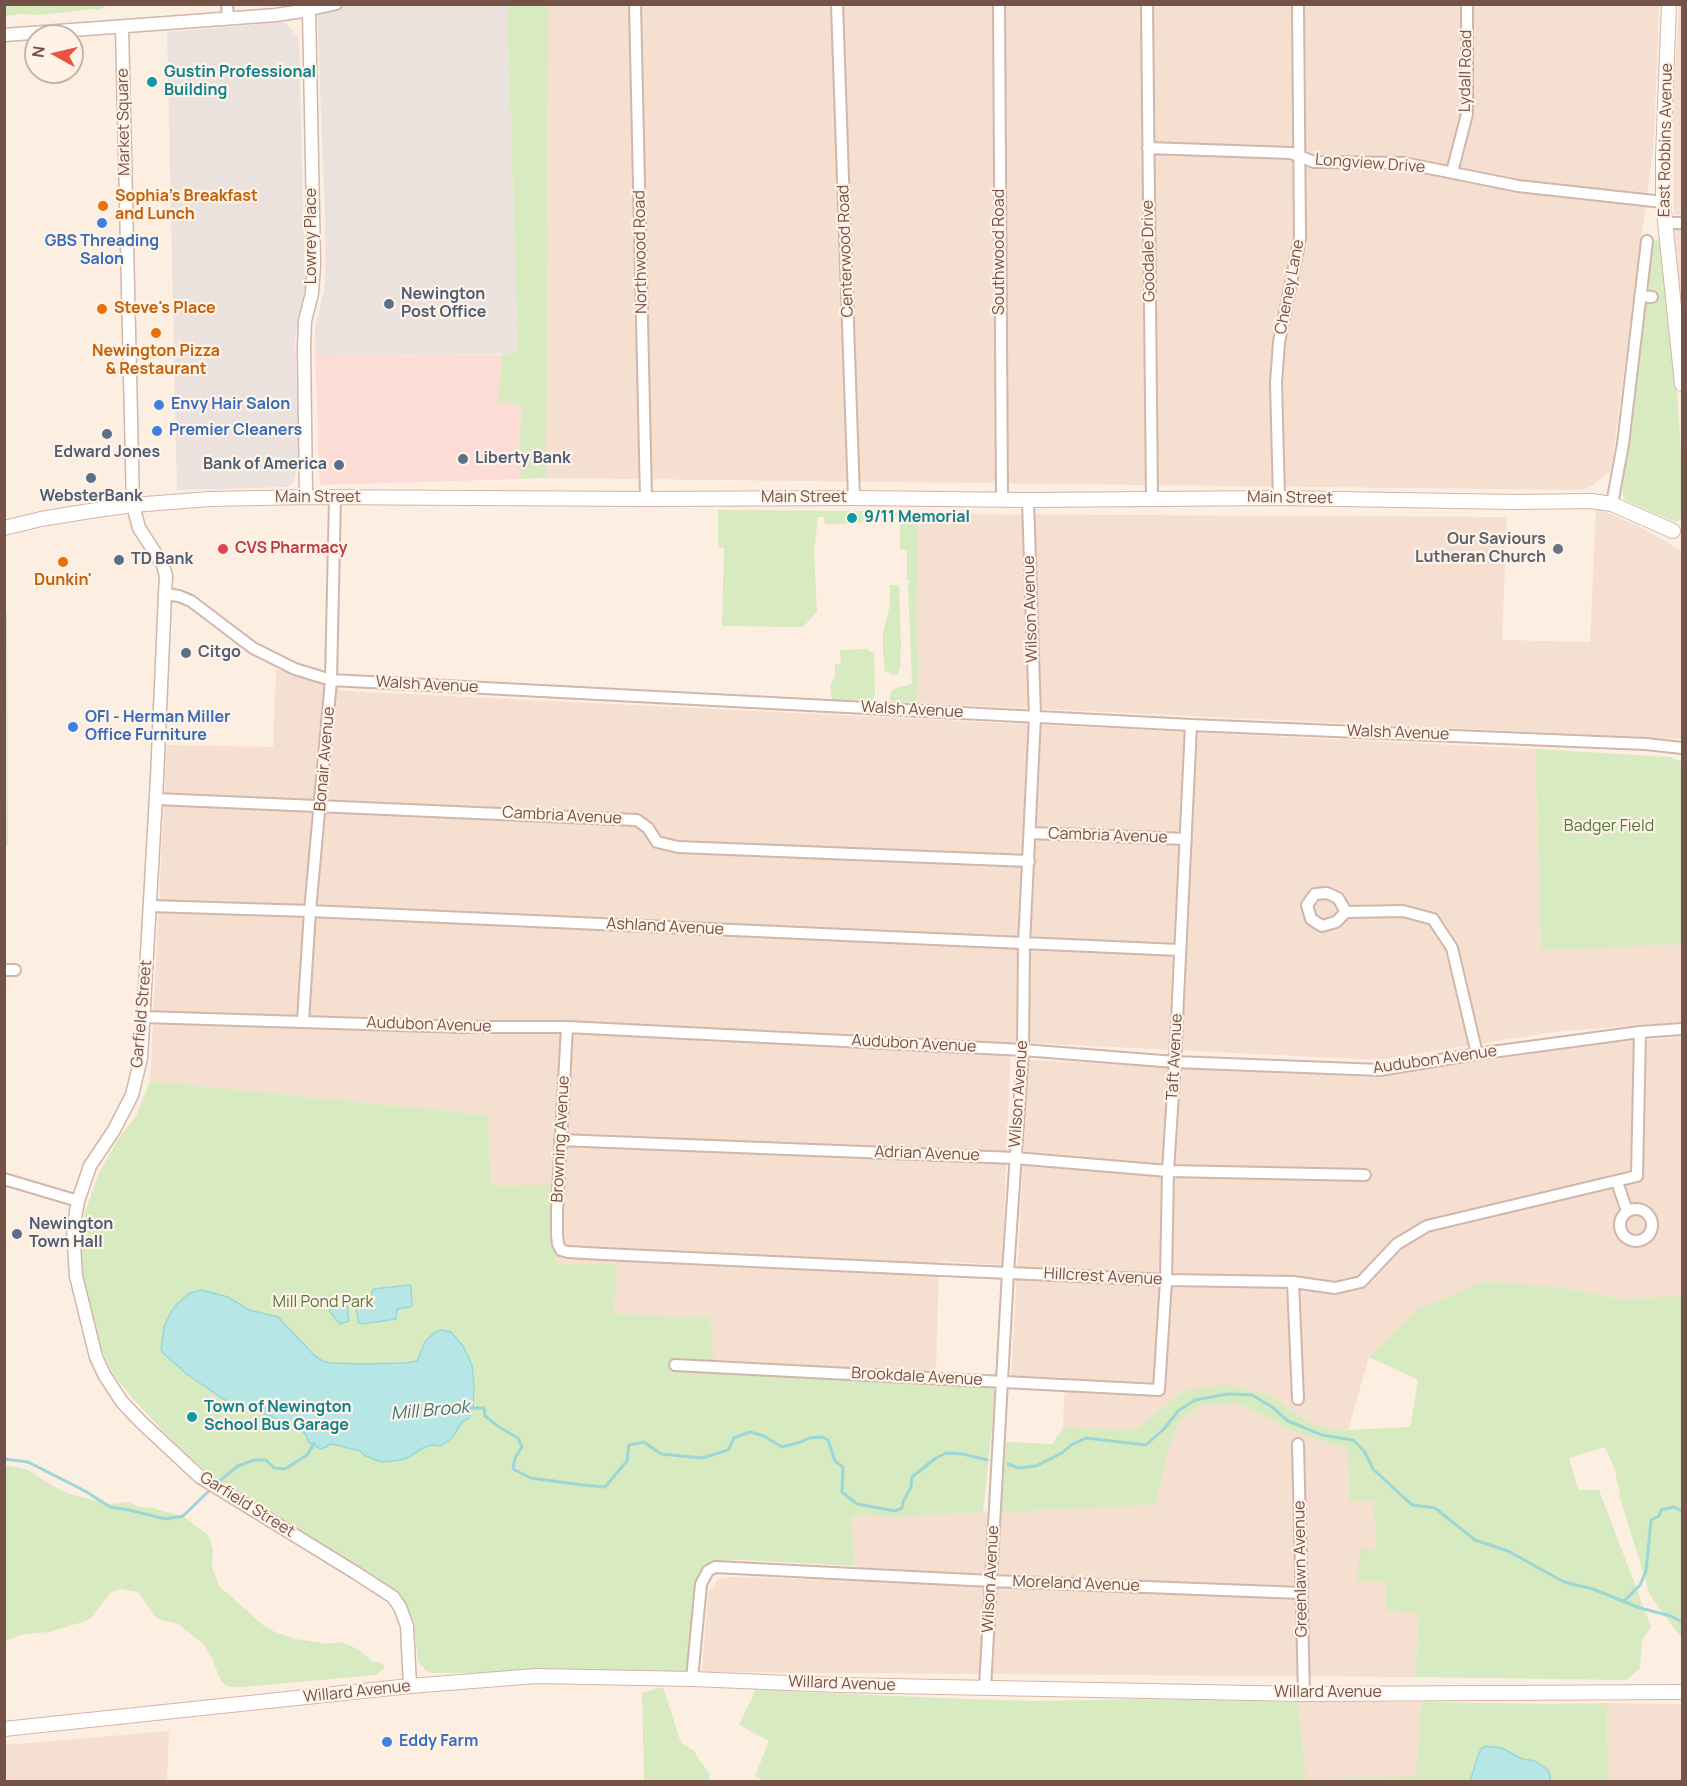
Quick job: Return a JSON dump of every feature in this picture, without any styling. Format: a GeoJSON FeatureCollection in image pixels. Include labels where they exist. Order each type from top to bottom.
{"type":"FeatureCollection","features":[{"type":"Feature","properties":{"kind":"main road","name":"East Robbins Avenue"},"geometry":{"type":"LineString","coordinates":[[1669,4],[1663,202],[1683,384]]}},
{"type":"Feature","properties":{"kind":"main road","name":"Main Street"},"geometry":{"type":"LineString","coordinates":[[4,528],[41,519],[133,505],[210,499],[306,497],[1002,500],[1279,498],[1591,501],[1612,504],[1679,534]]}},
{"type":"Feature","properties":{"kind":"main road","name":"Willard Avenue"},"geometry":{"type":"LineString","coordinates":[[4,1729],[410,1686],[536,1676],[692,1679],[827,1685],[1304,1694],[1683,1692]]}},
{"type":"Feature","properties":{"kind":"street"},"geometry":{"type":"LineString","coordinates":[[227,4],[228,18]]}},
{"type":"Feature","properties":{"kind":"street"},"geometry":{"type":"LineString","coordinates":[[4,35],[276,15],[336,4]]}},
{"type":"Feature","properties":{"kind":"street","name":"Northwood Road"},"geometry":{"type":"LineString","coordinates":[[635,4],[646,499]]}},
{"type":"Feature","properties":{"kind":"street","name":"Centerwood Road"},"geometry":{"type":"LineString","coordinates":[[837,4],[854,498]]}},
{"type":"Feature","properties":{"kind":"street","name":"Southwood Road"},"geometry":{"type":"LineString","coordinates":[[999,4],[1002,500]]}},
{"type":"Feature","properties":{"kind":"street","name":"Goodale Drive"},"geometry":{"type":"LineString","coordinates":[[1147,4],[1152,498]]}},
{"type":"Feature","properties":{"kind":"street","name":"Cheney Lane"},"geometry":{"type":"LineString","coordinates":[[1279,498],[1276,383],[1279,342],[1300,238],[1298,4]]}},
{"type":"Feature","properties":{"kind":"street","name":"Lydall Road"},"geometry":{"type":"LineString","coordinates":[[1452,172],[1467,114],[1467,4]]}},
{"type":"Feature","properties":{"kind":"street","name":"Lowrey Place"},"geometry":{"type":"LineString","coordinates":[[306,497],[304,347],[305,321],[312,293],[314,264],[309,10]]}},
{"type":"Feature","properties":{"kind":"street","name":"Market Square"},"geometry":{"type":"LineString","coordinates":[[122,27],[133,505]]}},
{"type":"Feature","properties":{"kind":"street","name":"Longview Drive"},"geometry":{"type":"LineString","coordinates":[[1148,148],[1291,153],[1314,162],[1404,163],[1518,186],[1663,202]]}},
{"type":"Feature","properties":{"kind":"street"},"geometry":{"type":"LineString","coordinates":[[1665,223],[1683,223]]}},
{"type":"Feature","properties":{"kind":"street"},"geometry":{"type":"LineString","coordinates":[[1612,504],[1623,444],[1647,240]]}},
{"type":"Feature","properties":{"kind":"street"},"geometry":{"type":"LineString","coordinates":[[1640,296],[1652,297]]}},
{"type":"Feature","properties":{"kind":"street","name":"Bonair Avenue"},"geometry":{"type":"LineString","coordinates":[[303,1021],[310,911],[332,680],[335,497]]}},
{"type":"Feature","properties":{"kind":"street","name":"Wilson Avenue"},"geometry":{"type":"LineString","coordinates":[[985,1688],[1023,1050],[1024,944],[1035,717],[1028,500]]}},
{"type":"Feature","properties":{"kind":"street","name":"Garfield Street"},"geometry":{"type":"LineString","coordinates":[[133,505],[139,528],[164,565],[166,576],[141,1058],[132,1095],[114,1130],[90,1166],[78,1201],[73,1229],[74,1265],[83,1309],[96,1357],[122,1402],[200,1477],[393,1597],[400,1607],[407,1626],[410,1686]]}},
{"type":"Feature","properties":{"kind":"street","name":"Walsh Avenue"},"geometry":{"type":"LineString","coordinates":[[165,594],[191,601],[253,648],[295,669],[332,680],[1191,725],[1665,745],[1683,748]]}},
{"type":"Feature","properties":{"kind":"street","name":"Taft Avenue"},"geometry":{"type":"LineString","coordinates":[[1159,1390],[1191,725]]}},
{"type":"Feature","properties":{"kind":"street","name":"Cambria Avenue"},"geometry":{"type":"LineString","coordinates":[[156,799],[637,820],[648,828],[657,842],[678,847],[1029,861]]}},
{"type":"Feature","properties":{"kind":"street","name":"Cambria Avenue"},"geometry":{"type":"LineString","coordinates":[[1030,833],[1186,839]]}},
{"type":"Feature","properties":{"kind":"street","name":"Ashland Avenue"},"geometry":{"type":"LineString","coordinates":[[150,906],[310,911],[1179,950]]}},
{"type":"Feature","properties":{"kind":"street"},"geometry":{"type":"LineString","coordinates":[[1346,912],[1403,911],[1433,919],[1452,948],[1477,1054]]}},
{"type":"Feature","properties":{"kind":"street","name":"Audubon Avenue"},"geometry":{"type":"LineString","coordinates":[[143,1017],[462,1027],[567,1027],[1023,1050],[1175,1062],[1380,1070],[1477,1054],[1640,1032],[1683,1029]]}},
{"type":"Feature","properties":{"kind":"street","name":"Browning Avenue"},"geometry":{"type":"LineString","coordinates":[[561,1250],[557,1235],[567,1027]]}},
{"type":"Feature","properties":{"kind":"street","name":"Hillcrest Avenue"},"geometry":{"type":"LineString","coordinates":[[561,1250],[1166,1280],[1293,1282],[1335,1288],[1361,1282],[1397,1244],[1427,1226],[1637,1176],[1640,1032]]}},
{"type":"Feature","properties":{"kind":"street","name":"Adrian Avenue"},"geometry":{"type":"LineString","coordinates":[[560,1140],[1015,1158],[1168,1170],[1365,1175]]}},
{"type":"Feature","properties":{"kind":"street"},"geometry":{"type":"LineString","coordinates":[[4,1179],[78,1201]]}},
{"type":"Feature","properties":{"kind":"street"},"geometry":{"type":"LineString","coordinates":[[1617,1182],[1627,1211]]}},
{"type":"Feature","properties":{"kind":"street"},"geometry":{"type":"LineString","coordinates":[[1293,1282],[1298,1399]]}},
{"type":"Feature","properties":{"kind":"street","name":"Brookdale Avenue"},"geometry":{"type":"LineString","coordinates":[[675,1365],[1159,1390]]}},
{"type":"Feature","properties":{"kind":"street","name":"Greenlawn Avenue"},"geometry":{"type":"LineString","coordinates":[[1298,1444],[1304,1694]]}},
{"type":"Feature","properties":{"kind":"street","name":"Moreland Avenue"},"geometry":{"type":"LineString","coordinates":[[692,1679],[701,1584],[708,1571],[715,1566],[991,1581],[1301,1593]]}},
{"type":"Feature","properties":{"kind":"shaded area"},"geometry":{"type":"Polygon","coordinates":[[[1682,4],[1682,215],[1674,215],[1673,97],[1679,5],[1682,4]]]}},
{"type":"Feature","properties":{"kind":"shaded area"},"geometry":{"type":"Polygon","coordinates":[[[317,5],[507,5],[518,354],[315,356],[315,328],[325,287],[325,217],[317,5]]]}},
{"type":"Feature","properties":{"kind":"shaded area"},"geometry":{"type":"Polygon","coordinates":[[[548,5],[1659,5],[1654,141],[1611,471],[1592,486],[1581,490],[546,478],[548,5]]]}},
{"type":"Feature","properties":{"kind":"shaded area"},"geometry":{"type":"Polygon","coordinates":[[[284,22],[299,38],[305,290],[295,336],[299,461],[293,483],[287,487],[177,490],[167,32],[284,22]]]}},
{"type":"Feature","properties":{"kind":"shaded area"},"geometry":{"type":"Polygon","coordinates":[[[1682,229],[1682,306],[1674,230],[1682,229]]]}},
{"type":"Feature","properties":{"kind":"shaded area"},"geometry":{"type":"Polygon","coordinates":[[[502,355],[498,403],[521,405],[519,479],[320,485],[315,356],[502,355]]]}},
{"type":"Feature","properties":{"kind":"shaded area"},"geometry":{"type":"Polygon","coordinates":[[[1596,508],[1636,525],[1682,551],[1682,739],[916,703],[919,673],[916,606],[918,514],[1507,517],[1502,640],[1590,642],[1596,508]]]}},
{"type":"Feature","properties":{"kind":"shaded area"},"geometry":{"type":"Polygon","coordinates":[[[276,669],[345,691],[1535,749],[1541,951],[1682,944],[1682,1022],[1554,1032],[1378,1060],[1011,1042],[1002,1265],[939,1261],[936,1373],[713,1361],[709,1316],[671,1317],[614,1313],[556,1264],[491,1186],[488,1115],[150,1081],[167,745],[273,747],[276,669]]]}},
{"type":"Feature","properties":{"kind":"shaded area"},"geometry":{"type":"Polygon","coordinates":[[[1682,1037],[1682,1296],[1623,1299],[1564,1288],[1369,1357],[1348,1430],[1322,1428],[1308,1422],[1272,1396],[1183,1391],[1137,1429],[1063,1428],[1065,1377],[1011,1377],[1029,1060],[1369,1077],[1616,1042],[1682,1037]]]}},
{"type":"Feature","properties":{"kind":"shaded area"},"geometry":{"type":"Polygon","coordinates":[[[1239,1404],[1296,1433],[1348,1449],[1349,1501],[1372,1499],[1377,1551],[1361,1549],[1386,1582],[1385,1611],[1419,1613],[1415,1677],[702,1672],[708,1592],[719,1579],[732,1577],[853,1581],[855,1566],[851,1515],[901,1517],[1156,1505],[1169,1447],[1180,1421],[1201,1405],[1239,1404]]]}},
{"type":"Feature","properties":{"kind":"shaded area"},"geometry":{"type":"Polygon","coordinates":[[[1297,1702],[1421,1702],[1416,1777],[1305,1781],[1297,1702]]]}},
{"type":"Feature","properties":{"kind":"shaded area"},"geometry":{"type":"Polygon","coordinates":[[[1607,1703],[1682,1704],[1682,1781],[1608,1781],[1607,1703]]]}},
{"type":"Feature","properties":{"kind":"shaded area"},"geometry":{"type":"Polygon","coordinates":[[[169,1731],[167,1781],[5,1781],[5,1745],[169,1731]]]}},
{"type":"Feature","properties":{"kind":"green space"},"geometry":{"type":"Polygon","coordinates":[[[4,5],[105,5],[104,8],[98,10],[5,16],[4,5]]]}},
{"type":"Feature","properties":{"kind":"green space"},"geometry":{"type":"Polygon","coordinates":[[[507,5],[548,5],[546,478],[519,479],[521,405],[498,403],[502,355],[518,353],[507,5]]]}},
{"type":"Feature","properties":{"kind":"green space"},"geometry":{"type":"Polygon","coordinates":[[[1660,238],[1677,393],[1682,466],[1682,519],[1675,522],[1625,500],[1622,490],[1653,242],[1660,238]]]}},
{"type":"Feature","properties":{"kind":"green space"},"geometry":{"type":"Polygon","coordinates":[[[718,510],[864,511],[865,521],[825,524],[824,517],[818,517],[814,552],[817,612],[803,627],[722,626],[724,548],[718,547],[718,510]]]}},
{"type":"Feature","properties":{"kind":"green space"},"geometry":{"type":"Polygon","coordinates":[[[888,512],[918,514],[916,606],[919,673],[916,703],[892,702],[889,699],[891,692],[896,688],[912,684],[908,584],[911,580],[907,580],[907,550],[900,549],[900,517],[887,516],[888,512]]]}},
{"type":"Feature","properties":{"kind":"green space"},"geometry":{"type":"Polygon","coordinates":[[[890,585],[899,585],[901,644],[900,668],[897,674],[893,675],[885,671],[883,652],[883,634],[890,604],[890,585]]]}},
{"type":"Feature","properties":{"kind":"green space"},"geometry":{"type":"Polygon","coordinates":[[[4,613],[7,613],[8,845],[5,846],[4,613]]]}},
{"type":"Feature","properties":{"kind":"green space"},"geometry":{"type":"Polygon","coordinates":[[[868,649],[874,652],[875,693],[873,701],[832,700],[830,686],[835,676],[835,665],[841,663],[840,650],[868,649]]]}},
{"type":"Feature","properties":{"kind":"green space","name":"Badger Field"},"geometry":{"type":"Polygon","coordinates":[[[1535,749],[1670,757],[1682,762],[1682,944],[1541,951],[1535,749]]]}},
{"type":"Feature","properties":{"kind":"green space","name":"Mill Pond Park"},"geometry":{"type":"Polygon","coordinates":[[[150,1081],[488,1115],[491,1186],[554,1185],[556,1264],[616,1264],[614,1313],[671,1317],[710,1316],[714,1370],[976,1385],[996,1390],[983,1512],[901,1517],[851,1515],[855,1566],[743,1560],[710,1561],[695,1580],[687,1672],[433,1673],[427,1671],[418,1662],[414,1621],[400,1596],[392,1588],[215,1479],[176,1445],[137,1403],[115,1377],[106,1359],[97,1338],[81,1276],[84,1215],[98,1175],[117,1141],[136,1116],[150,1081]]]}},
{"type":"Feature","properties":{"kind":"green space"},"geometry":{"type":"Polygon","coordinates":[[[1485,1281],[1564,1288],[1623,1299],[1682,1296],[1682,1637],[1650,1595],[1621,1501],[1615,1470],[1605,1447],[1569,1458],[1578,1490],[1599,1490],[1651,1627],[1642,1640],[1640,1668],[1627,1680],[1415,1677],[1419,1613],[1385,1611],[1386,1582],[1356,1581],[1361,1548],[1377,1550],[1372,1500],[1349,1501],[1348,1449],[1296,1433],[1239,1404],[1201,1405],[1180,1421],[1169,1447],[1156,1505],[1000,1512],[1006,1442],[1052,1444],[1063,1428],[1137,1429],[1183,1391],[1224,1384],[1272,1396],[1308,1422],[1322,1428],[1348,1430],[1410,1427],[1418,1380],[1369,1357],[1417,1310],[1485,1281]]]}},
{"type":"Feature","properties":{"kind":"green space"},"geometry":{"type":"Polygon","coordinates":[[[5,1465],[28,1470],[67,1493],[111,1504],[128,1502],[184,1517],[209,1536],[213,1549],[212,1567],[219,1586],[264,1626],[296,1639],[327,1644],[340,1642],[347,1644],[361,1651],[373,1662],[382,1663],[385,1668],[376,1675],[231,1687],[221,1681],[204,1645],[179,1624],[160,1620],[155,1616],[138,1592],[120,1589],[111,1592],[91,1618],[86,1621],[49,1632],[24,1634],[5,1641],[5,1465]]]}},
{"type":"Feature","properties":{"kind":"green space"},"geometry":{"type":"Polygon","coordinates":[[[663,1687],[681,1743],[693,1750],[709,1774],[710,1781],[644,1781],[642,1693],[663,1687]]]}},
{"type":"Feature","properties":{"kind":"green space"},"geometry":{"type":"Polygon","coordinates":[[[756,1689],[1038,1701],[1147,1699],[1297,1702],[1306,1781],[762,1781],[755,1776],[769,1741],[739,1725],[756,1689]]]}},
{"type":"Feature","properties":{"kind":"green space"},"geometry":{"type":"Polygon","coordinates":[[[1421,1702],[1607,1703],[1608,1781],[1306,1781],[1416,1776],[1421,1702]]]}},
{"type":"Feature","properties":{"kind":"water"},"geometry":{"type":"Polygon","coordinates":[[[411,1286],[412,1305],[397,1309],[396,1319],[362,1324],[358,1322],[356,1303],[372,1300],[374,1289],[411,1286]]]}},
{"type":"Feature","properties":{"kind":"water"},"geometry":{"type":"Polygon","coordinates":[[[201,1290],[228,1297],[249,1310],[278,1317],[315,1356],[330,1363],[417,1361],[425,1342],[435,1332],[442,1330],[451,1332],[463,1346],[472,1365],[473,1407],[469,1418],[462,1422],[452,1438],[445,1443],[440,1446],[431,1445],[423,1448],[400,1460],[382,1462],[365,1456],[360,1451],[332,1444],[321,1449],[308,1442],[307,1436],[302,1431],[271,1416],[232,1404],[220,1397],[188,1375],[163,1353],[161,1349],[164,1327],[171,1312],[190,1293],[201,1290]]]}},
{"type":"Feature","properties":{"kind":"water"},"geometry":{"type":"Polygon","coordinates":[[[347,1306],[349,1321],[340,1324],[330,1312],[330,1308],[347,1306]]]}},
{"type":"Feature","properties":{"kind":"water"},"geometry":{"type":"Polygon","coordinates":[[[1486,1746],[1502,1748],[1522,1759],[1535,1761],[1547,1769],[1551,1781],[1470,1781],[1481,1749],[1486,1746]]]}},
{"type":"Feature","properties":{"kind":"waterway"},"geometry":{"type":"LineString","coordinates":[[1008,1464],[1018,1468],[1036,1466],[1086,1438],[1146,1445],[1164,1429],[1178,1411],[1195,1400],[1228,1394],[1252,1395],[1272,1407],[1288,1421],[1322,1435],[1353,1440],[1364,1451],[1373,1469],[1412,1505],[1435,1508],[1475,1540],[1508,1551],[1564,1582],[1593,1589],[1640,1608],[1671,1616],[1682,1622]]}},
{"type":"Feature","properties":{"kind":"waterway","name":"Mill Brook"},"geometry":{"type":"LineString","coordinates":[[471,1408],[484,1408],[485,1416],[518,1438],[522,1447],[515,1458],[513,1469],[531,1478],[583,1485],[605,1487],[627,1461],[629,1445],[644,1442],[661,1454],[702,1458],[728,1450],[734,1438],[750,1432],[764,1436],[782,1447],[809,1438],[822,1437],[828,1440],[835,1461],[843,1467],[842,1492],[857,1504],[895,1511],[902,1508],[911,1487],[912,1477],[936,1458],[946,1453],[963,1454],[987,1460]]}},
{"type":"Feature","properties":{"kind":"waterway","name":"Mill Brook"},"geometry":{"type":"LineString","coordinates":[[217,1483],[238,1466],[254,1460],[266,1460],[274,1468],[285,1469],[307,1455],[314,1443]]}},
{"type":"Feature","properties":{"kind":"waterway","name":"Mill Brook"},"geometry":{"type":"LineString","coordinates":[[4,1459],[28,1462],[85,1491],[110,1507],[166,1519],[183,1516],[212,1488]]}},
{"type":"Feature","properties":{"kind":"waterway"},"geometry":{"type":"LineString","coordinates":[[1623,1602],[1640,1585],[1646,1571],[1651,1520],[1659,1516],[1661,1510],[1674,1507],[1682,1511]]}},
{"type":"Feature","properties":{"kind":"place","name":"Gustin Professional Building"},"geometry":{"type":"Point","coordinates":[152,82]}},
{"type":"Feature","properties":{"kind":"place","name":"Sophia’s Breakfast and Lunch"},"geometry":{"type":"Point","coordinates":[103,206]}},
{"type":"Feature","properties":{"kind":"place","name":"GBS Threading Salon"},"geometry":{"type":"Point","coordinates":[102,223]}},
{"type":"Feature","properties":{"kind":"place","name":"Newington Post Office"},"geometry":{"type":"Point","coordinates":[389,304]}},
{"type":"Feature","properties":{"kind":"place","name":"Steve's Place"},"geometry":{"type":"Point","coordinates":[102,309]}},
{"type":"Feature","properties":{"kind":"place","name":"Newington Pizza & Restaurant"},"geometry":{"type":"Point","coordinates":[156,333]}},
{"type":"Feature","properties":{"kind":"place","name":"Envy Hair Salon"},"geometry":{"type":"Point","coordinates":[159,405]}},
{"type":"Feature","properties":{"kind":"place","name":"Premier Cleaners"},"geometry":{"type":"Point","coordinates":[157,431]}},
{"type":"Feature","properties":{"kind":"place","name":"Edward Jones"},"geometry":{"type":"Point","coordinates":[107,434]}},
{"type":"Feature","properties":{"kind":"place","name":"Liberty Bank"},"geometry":{"type":"Point","coordinates":[463,459]}},
{"type":"Feature","properties":{"kind":"place","name":"Bank of America"},"geometry":{"type":"Point","coordinates":[339,465]}},
{"type":"Feature","properties":{"kind":"place","name":"WebsterBank"},"geometry":{"type":"Point","coordinates":[91,478]}},
{"type":"Feature","properties":{"kind":"place","name":"9/11 Memorial"},"geometry":{"type":"Point","coordinates":[852,518]}},
{"type":"Feature","properties":{"kind":"place","name":"CVS Pharmacy"},"geometry":{"type":"Point","coordinates":[223,549]}},
{"type":"Feature","properties":{"kind":"place","name":"Our Saviours Lutheran Church"},"geometry":{"type":"Point","coordinates":[1558,549]}},
{"type":"Feature","properties":{"kind":"place","name":"TD Bank"},"geometry":{"type":"Point","coordinates":[119,560]}},
{"type":"Feature","properties":{"kind":"place","name":"Dunkin'"},"geometry":{"type":"Point","coordinates":[63,562]}},
{"type":"Feature","properties":{"kind":"place","name":"Citgo"},"geometry":{"type":"Point","coordinates":[186,653]}},
{"type":"Feature","properties":{"kind":"place","name":"OFI - Herman Miller Office Furniture"},"geometry":{"type":"Point","coordinates":[73,727]}},
{"type":"Feature","properties":{"kind":"place","name":"Newington Town Hall"},"geometry":{"type":"Point","coordinates":[17,1234]}},
{"type":"Feature","properties":{"kind":"place","name":"Town of Newington School Bus Garage"},"geometry":{"type":"Point","coordinates":[192,1417]}},
{"type":"Feature","properties":{"kind":"place","name":"Eddy Farm"},"geometry":{"type":"Point","coordinates":[387,1742]}}]}
